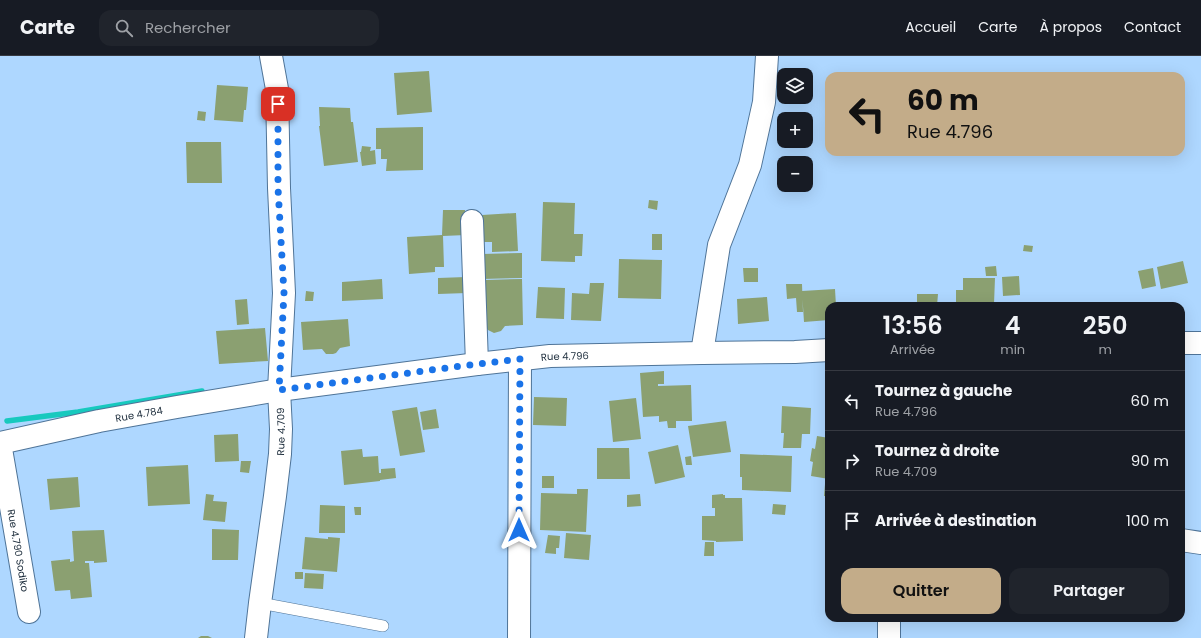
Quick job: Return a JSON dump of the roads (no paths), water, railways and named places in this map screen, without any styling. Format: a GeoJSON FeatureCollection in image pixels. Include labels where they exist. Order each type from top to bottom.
{"type":"FeatureCollection","features":[{"type":"Feature","properties":{"kind":"street","name":"Rue 4.709"},"geometry":{"type":"LineString","coordinates":[[256,638],[275,496],[280,454],[281,429],[279,390],[284,293],[278,188],[277,89],[271,56]]}},
{"type":"Feature","properties":{"kind":"street"},"geometry":{"type":"LineString","coordinates":[[702,353],[719,245],[750,165],[764,102],[767,56]]}},
{"type":"Feature","properties":{"kind":"street"},"geometry":{"type":"LineString","coordinates":[[472,221],[477,364]]}},
{"type":"Feature","properties":{"kind":"street"},"geometry":{"type":"LineString","coordinates":[[1185,343],[1201,343]]}},
{"type":"Feature","properties":{"kind":"street","name":"Rue 4.796"},"geometry":{"type":"LineString","coordinates":[[279,390],[550,356],[825,350]]}},
{"type":"Feature","properties":{"kind":"street"},"geometry":{"type":"LineString","coordinates":[[519,638],[520,359]]}},
{"type":"Feature","properties":{"kind":"street","name":"Rue 4.784"},"geometry":{"type":"LineString","coordinates":[[0,443],[177,406],[279,390]]}},
{"type":"Feature","properties":{"kind":"street","name":"Rue 4.790 Sodiko"},"geometry":{"type":"LineString","coordinates":[[0,443],[29,612]]}},
{"type":"Feature","properties":{"kind":"street"},"geometry":{"type":"LineString","coordinates":[[1185,541],[1201,543]]}},
{"type":"Feature","properties":{"kind":"street"},"geometry":{"type":"LineString","coordinates":[[889,622],[889,638]]}},
{"type":"Feature","properties":{"kind":"lane"},"geometry":{"type":"LineString","coordinates":[[260,603],[383,626]]}},
{"type":"Feature","properties":{"kind":"waterway"},"geometry":{"type":"LineString","coordinates":[[7,421],[78,412],[202,391]]}}]}
